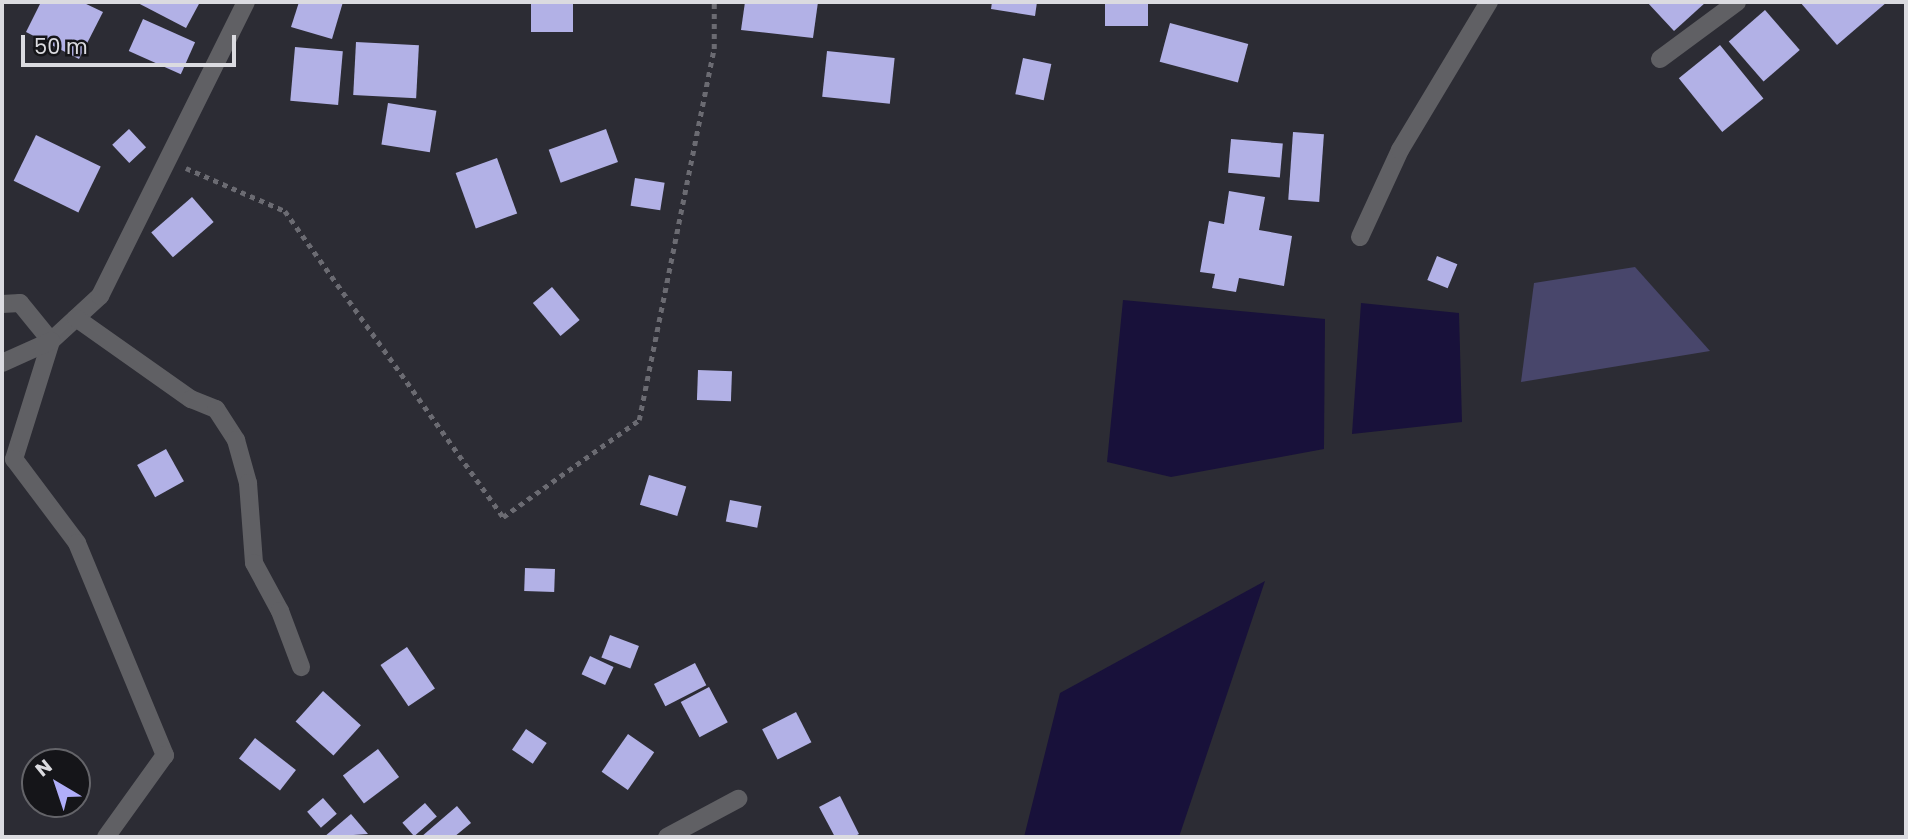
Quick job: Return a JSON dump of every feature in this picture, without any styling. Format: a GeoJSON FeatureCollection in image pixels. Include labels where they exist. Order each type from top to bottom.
{"type":"FeatureCollection","features":[{"type":"Feature","properties":{"kind":"street"},"geometry":{"type":"LineString","coordinates":[[2,363],[51,341],[100,296],[246,2]]}},
{"type":"Feature","properties":{"kind":"street"},"geometry":{"type":"LineString","coordinates":[[1360,237],[1399,150],[1489,2]]}},
{"type":"Feature","properties":{"kind":"street"},"geometry":{"type":"LineString","coordinates":[[1660,59],[1737,2]]}},
{"type":"Feature","properties":{"kind":"street"},"geometry":{"type":"LineString","coordinates":[[2,304],[20,303],[51,341]]}},
{"type":"Feature","properties":{"kind":"street"},"geometry":{"type":"LineString","coordinates":[[76,318],[191,399],[216,409],[236,440],[248,483],[254,563],[281,611],[301,667]]}},
{"type":"Feature","properties":{"kind":"street"},"geometry":{"type":"LineString","coordinates":[[51,341],[14,459],[77,543],[165,755],[106,837]]}},
{"type":"Feature","properties":{"kind":"street"},"geometry":{"type":"LineString","coordinates":[[667,837],[738,799]]}},
{"type":"Feature","properties":{"kind":"path"},"geometry":{"type":"LineString","coordinates":[[166,159],[285,211],[503,517],[639,420],[714,49],[713,2]]}},
{"type":"Feature","properties":{"kind":"shaded area"},"geometry":{"type":"Polygon","coordinates":[[[1635,267],[1710,351],[1521,382],[1534,283],[1635,267]]]}},
{"type":"Feature","properties":{"kind":"shaded area"},"geometry":{"type":"Polygon","coordinates":[[[1123,300],[1325,319],[1324,449],[1171,477],[1107,462],[1123,300]]]}},
{"type":"Feature","properties":{"kind":"shaded area"},"geometry":{"type":"Polygon","coordinates":[[[1361,303],[1459,313],[1462,422],[1352,434],[1361,303]]]}},
{"type":"Feature","properties":{"kind":"shaded area"},"geometry":{"type":"Polygon","coordinates":[[[1265,581],[1179,837],[1024,837],[1060,693],[1265,581]]]}},
{"type":"Feature","properties":{"kind":"building"},"geometry":{"type":"Polygon","coordinates":[[[41,2],[82,2],[103,12],[79,59],[26,32],[41,2]]]}},
{"type":"Feature","properties":{"kind":"building"},"geometry":{"type":"Polygon","coordinates":[[[136,2],[200,2],[186,28],[136,2]]]}},
{"type":"Feature","properties":{"kind":"building"},"geometry":{"type":"Polygon","coordinates":[[[299,2],[343,2],[332,39],[291,27],[299,2]]]}},
{"type":"Feature","properties":{"kind":"building"},"geometry":{"type":"Polygon","coordinates":[[[531,2],[573,2],[573,32],[531,32],[531,2]]]}},
{"type":"Feature","properties":{"kind":"building"},"geometry":{"type":"Polygon","coordinates":[[[745,2],[818,2],[813,38],[741,30],[745,2]]]}},
{"type":"Feature","properties":{"kind":"building"},"geometry":{"type":"Polygon","coordinates":[[[992,2],[1037,2],[1035,16],[991,9],[992,2]]]}},
{"type":"Feature","properties":{"kind":"building"},"geometry":{"type":"Polygon","coordinates":[[[1105,2],[1148,2],[1148,26],[1105,26],[1105,2]]]}},
{"type":"Feature","properties":{"kind":"building"},"geometry":{"type":"Polygon","coordinates":[[[1647,2],[1706,2],[1674,31],[1647,2]]]}},
{"type":"Feature","properties":{"kind":"building"},"geometry":{"type":"Polygon","coordinates":[[[1800,2],[1887,2],[1837,45],[1800,2]]]}},
{"type":"Feature","properties":{"kind":"building"},"geometry":{"type":"Polygon","coordinates":[[[1765,10],[1800,50],[1764,81],[1729,41],[1765,10]]]}},
{"type":"Feature","properties":{"kind":"building"},"geometry":{"type":"Polygon","coordinates":[[[143,19],[195,42],[181,74],[129,51],[143,19]]]}},
{"type":"Feature","properties":{"kind":"building"},"geometry":{"type":"Polygon","coordinates":[[[1170,23],[1248,44],[1238,83],[1160,62],[1170,23]]]}},
{"type":"Feature","properties":{"kind":"building"},"geometry":{"type":"Polygon","coordinates":[[[356,42],[419,45],[416,98],[353,95],[356,42]]]}},
{"type":"Feature","properties":{"kind":"building"},"geometry":{"type":"Polygon","coordinates":[[[1720,45],[1763,99],[1722,132],[1679,78],[1720,45]]]}},
{"type":"Feature","properties":{"kind":"building"},"geometry":{"type":"Polygon","coordinates":[[[295,47],[343,51],[338,105],[290,101],[295,47]]]}},
{"type":"Feature","properties":{"kind":"building"},"geometry":{"type":"Polygon","coordinates":[[[827,51],[895,58],[890,104],[822,97],[827,51]]]}},
{"type":"Feature","properties":{"kind":"building"},"geometry":{"type":"Polygon","coordinates":[[[1023,58],[1051,64],[1044,100],[1015,94],[1023,58]]]}},
{"type":"Feature","properties":{"kind":"building"},"geometry":{"type":"Polygon","coordinates":[[[388,103],[436,111],[430,152],[381,144],[388,103]]]}},
{"type":"Feature","properties":{"kind":"building"},"geometry":{"type":"Polygon","coordinates":[[[129,129],[146,147],[129,163],[112,145],[129,129]]]}},
{"type":"Feature","properties":{"kind":"building"},"geometry":{"type":"Polygon","coordinates":[[[606,129],[618,162],[561,183],[549,150],[606,129]]]}},
{"type":"Feature","properties":{"kind":"building"},"geometry":{"type":"Polygon","coordinates":[[[1293,132],[1324,134],[1319,202],[1288,200],[1293,132]]]}},
{"type":"Feature","properties":{"kind":"building"},"geometry":{"type":"Polygon","coordinates":[[[36,135],[101,167],[78,212],[14,181],[36,135]]]}},
{"type":"Feature","properties":{"kind":"building"},"geometry":{"type":"Polygon","coordinates":[[[1231,139],[1283,144],[1280,177],[1228,173],[1231,139]]]}},
{"type":"Feature","properties":{"kind":"building"},"geometry":{"type":"Polygon","coordinates":[[[497,158],[517,213],[476,228],[456,173],[497,158]]]}},
{"type":"Feature","properties":{"kind":"building"},"geometry":{"type":"Polygon","coordinates":[[[635,178],[665,183],[660,210],[631,206],[635,178]]]}},
{"type":"Feature","properties":{"kind":"building"},"geometry":{"type":"Polygon","coordinates":[[[1229,191],[1265,197],[1259,230],[1292,236],[1284,286],[1239,278],[1236,292],[1212,288],[1215,274],[1200,272],[1209,221],[1224,224],[1229,191]]]}},
{"type":"Feature","properties":{"kind":"building"},"geometry":{"type":"Polygon","coordinates":[[[192,197],[214,222],[173,257],[151,232],[192,197]]]}},
{"type":"Feature","properties":{"kind":"building"},"geometry":{"type":"Polygon","coordinates":[[[1437,256],[1457,264],[1448,288],[1427,280],[1437,256]]]}},
{"type":"Feature","properties":{"kind":"building"},"geometry":{"type":"Polygon","coordinates":[[[552,287],[580,320],[560,336],[533,303],[552,287]]]}},
{"type":"Feature","properties":{"kind":"building"},"geometry":{"type":"Polygon","coordinates":[[[698,370],[732,371],[731,401],[697,400],[698,370]]]}},
{"type":"Feature","properties":{"kind":"building"},"geometry":{"type":"Polygon","coordinates":[[[166,449],[184,481],[155,497],[137,465],[166,449]]]}},
{"type":"Feature","properties":{"kind":"building"},"geometry":{"type":"Polygon","coordinates":[[[649,475],[686,486],[677,516],[640,505],[649,475]]]}},
{"type":"Feature","properties":{"kind":"building"},"geometry":{"type":"Polygon","coordinates":[[[730,500],[761,506],[757,528],[726,522],[730,500]]]}},
{"type":"Feature","properties":{"kind":"building"},"geometry":{"type":"Polygon","coordinates":[[[525,568],[555,569],[554,592],[524,591],[525,568]]]}},
{"type":"Feature","properties":{"kind":"building"},"geometry":{"type":"Polygon","coordinates":[[[610,635],[639,646],[630,669],[601,657],[610,635]]]}},
{"type":"Feature","properties":{"kind":"building"},"geometry":{"type":"Polygon","coordinates":[[[407,647],[435,688],[408,706],[380,665],[407,647]]]}},
{"type":"Feature","properties":{"kind":"building"},"geometry":{"type":"Polygon","coordinates":[[[590,656],[614,667],[605,685],[582,674],[590,656]]]}},
{"type":"Feature","properties":{"kind":"building"},"geometry":{"type":"Polygon","coordinates":[[[695,663],[706,685],[665,706],[654,684],[695,663]]]}},
{"type":"Feature","properties":{"kind":"building"},"geometry":{"type":"Polygon","coordinates":[[[709,687],[728,722],[700,737],[681,702],[709,687]]]}},
{"type":"Feature","properties":{"kind":"building"},"geometry":{"type":"Polygon","coordinates":[[[323,691],[361,725],[333,756],[296,721],[323,691]]]}},
{"type":"Feature","properties":{"kind":"building"},"geometry":{"type":"Polygon","coordinates":[[[796,712],[811,742],[778,760],[762,729],[796,712]]]}},
{"type":"Feature","properties":{"kind":"building"},"geometry":{"type":"Polygon","coordinates":[[[526,729],[547,743],[533,764],[512,750],[526,729]]]}},
{"type":"Feature","properties":{"kind":"building"},"geometry":{"type":"Polygon","coordinates":[[[628,734],[654,752],[628,790],[602,772],[628,734]]]}},
{"type":"Feature","properties":{"kind":"building"},"geometry":{"type":"Polygon","coordinates":[[[255,738],[296,770],[280,791],[239,758],[255,738]]]}},
{"type":"Feature","properties":{"kind":"building"},"geometry":{"type":"Polygon","coordinates":[[[378,749],[399,777],[364,803],[343,775],[378,749]]]}},
{"type":"Feature","properties":{"kind":"building"},"geometry":{"type":"Polygon","coordinates":[[[840,796],[859,834],[853,837],[835,837],[819,807],[840,796]]]}},
{"type":"Feature","properties":{"kind":"building"},"geometry":{"type":"Polygon","coordinates":[[[323,798],[337,814],[321,828],[307,812],[323,798]]]}},
{"type":"Feature","properties":{"kind":"building"},"geometry":{"type":"Polygon","coordinates":[[[425,803],[437,817],[414,836],[402,823],[425,803]]]}},
{"type":"Feature","properties":{"kind":"building"},"geometry":{"type":"Polygon","coordinates":[[[457,806],[471,823],[454,837],[421,837],[457,806]]]}},
{"type":"Feature","properties":{"kind":"building"},"geometry":{"type":"Polygon","coordinates":[[[351,814],[368,834],[324,837],[351,814]]]}}]}
